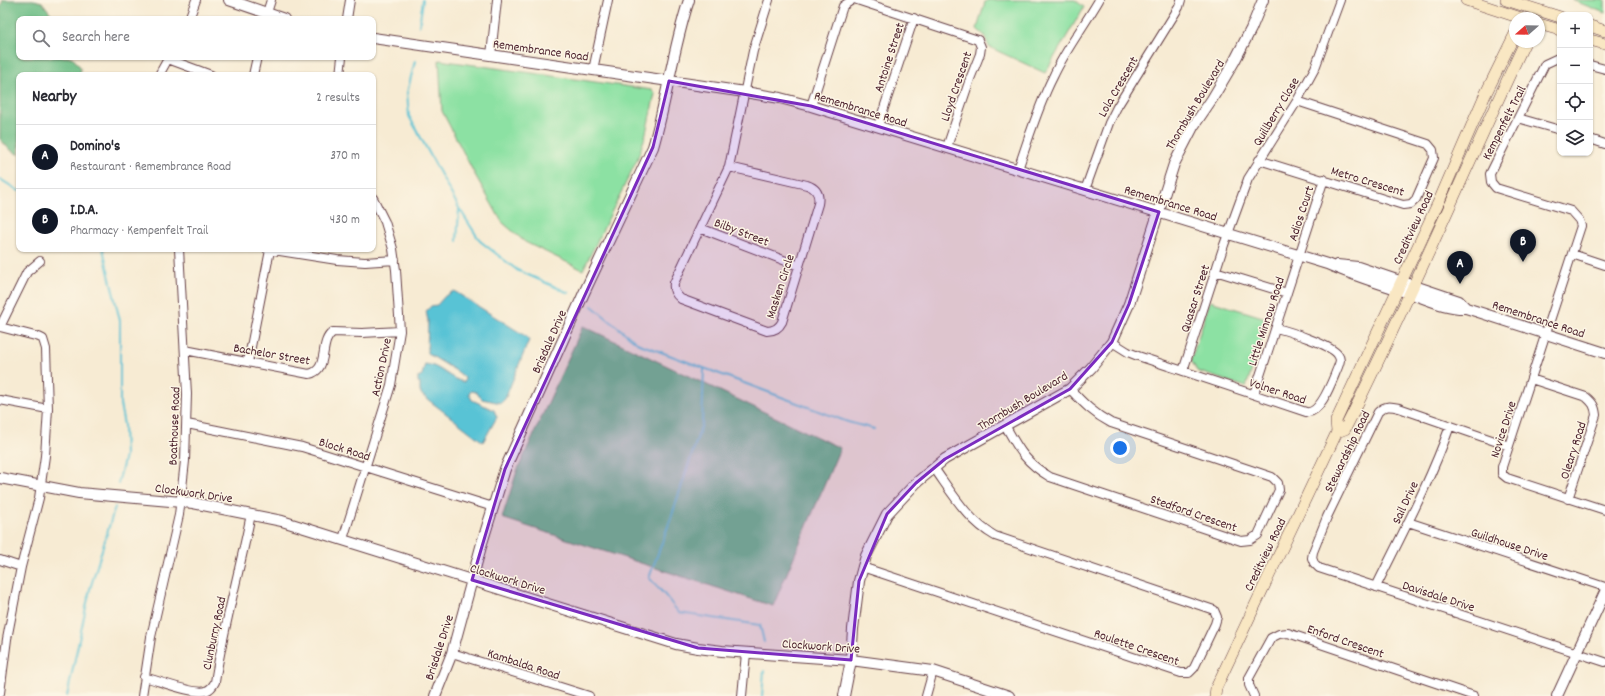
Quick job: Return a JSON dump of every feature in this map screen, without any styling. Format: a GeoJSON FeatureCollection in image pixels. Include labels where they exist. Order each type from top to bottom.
{"type":"FeatureCollection","features":[{"type":"Feature","properties":{"kind":"main road"},"geometry":{"type":"LineString","coordinates":[[1466,0],[1509,14]]}},
{"type":"Feature","properties":{"kind":"main road"},"geometry":{"type":"LineString","coordinates":[[1506,0],[1529,3],[1536,12]]}},
{"type":"Feature","properties":{"kind":"main road"},"geometry":{"type":"LineString","coordinates":[[1539,12],[1545,0]]}},
{"type":"Feature","properties":{"kind":"main road"},"geometry":{"type":"LineString","coordinates":[[1545,15],[1557,17]]}},
{"type":"Feature","properties":{"kind":"main road"},"geometry":{"type":"LineString","coordinates":[[1545,26],[1557,29]]}},
{"type":"Feature","properties":{"kind":"main road"},"geometry":{"type":"LineString","coordinates":[[1593,27],[1605,31]]}},
{"type":"Feature","properties":{"kind":"main road"},"geometry":{"type":"LineString","coordinates":[[1593,41],[1605,44]]}},
{"type":"Feature","properties":{"kind":"main road","name":"Creditview Road"},"geometry":{"type":"LineString","coordinates":[[1213,693],[1337,432],[1336,421],[1400,286],[1485,95],[1509,46]]}},
{"type":"Feature","properties":{"kind":"main road","name":"Creditview Road"},"geometry":{"type":"LineString","coordinates":[[1337,432],[1345,430],[1412,290],[1522,48]]}},
{"type":"Feature","properties":{"kind":"main road"},"geometry":{"type":"LineString","coordinates":[[1440,199],[1440,215],[1444,221]]}},
{"type":"Feature","properties":{"kind":"street"},"geometry":{"type":"LineString","coordinates":[[190,16],[196,0]]}},
{"type":"Feature","properties":{"kind":"street"},"geometry":{"type":"LineString","coordinates":[[229,0],[266,16],[271,0]]}},
{"type":"Feature","properties":{"kind":"street"},"geometry":{"type":"LineString","coordinates":[[347,16],[350,0]]}},
{"type":"Feature","properties":{"kind":"street"},"geometry":{"type":"LineString","coordinates":[[491,55],[496,0]]}},
{"type":"Feature","properties":{"kind":"street"},"geometry":{"type":"LineString","coordinates":[[593,70],[608,0]]}},
{"type":"Feature","properties":{"kind":"street","name":"Brisdale Drive"},"geometry":{"type":"LineString","coordinates":[[436,696],[452,653],[493,507],[506,468],[584,293],[653,147],[680,27],[689,0]]}},
{"type":"Feature","properties":{"kind":"street","name":"Masken Circle"},"geometry":{"type":"LineString","coordinates":[[729,167],[807,185],[816,191],[819,199],[782,322],[778,328],[774,330],[767,331],[681,298],[673,288],[729,167],[753,51],[769,0]]}},
{"type":"Feature","properties":{"kind":"street"},"geometry":{"type":"LineString","coordinates":[[811,106],[843,6],[852,0]]}},
{"type":"Feature","properties":{"kind":"street","name":"Lloyd Crescent"},"geometry":{"type":"LineString","coordinates":[[857,0],[978,40],[980,54],[947,147]]}},
{"type":"Feature","properties":{"kind":"street"},"geometry":{"type":"LineString","coordinates":[[1018,169],[1040,104],[1053,76],[1061,60],[1099,0]]}},
{"type":"Feature","properties":{"kind":"street","name":"Lola Crescent"},"geometry":{"type":"LineString","coordinates":[[1086,190],[1116,107],[1179,7],[1181,0]]}},
{"type":"Feature","properties":{"kind":"street","name":"Thornbush Boulevard"},"geometry":{"type":"LineString","coordinates":[[844,696],[851,660],[856,595],[862,568],[879,528],[887,514],[916,483],[946,459],[1070,388],[1091,368],[1112,342],[1129,304],[1174,164],[1193,127],[1234,62],[1251,29],[1263,0]]}},
{"type":"Feature","properties":{"kind":"street","name":"Quillberry Close"},"geometry":{"type":"LineString","coordinates":[[1228,233],[1248,179],[1315,68],[1340,0]]}},
{"type":"Feature","properties":{"kind":"street","name":"Antoine Street"},"geometry":{"type":"LineString","coordinates":[[878,126],[914,18]]}},
{"type":"Feature","properties":{"kind":"street","name":"Remembrance Road"},"geometry":{"type":"LineString","coordinates":[[376,38],[780,98],[878,126],[1327,264],[1358,267],[1400,286],[1456,308],[1466,308],[1605,353]]}},
{"type":"Feature","properties":{"kind":"street","name":"Kempenfelt Trail"},"geometry":{"type":"LineString","coordinates":[[1546,334],[1581,226],[1576,215],[1571,211],[1496,188],[1491,182],[1490,174],[1545,64],[1557,58]]}},
{"type":"Feature","properties":{"kind":"street"},"geometry":{"type":"LineString","coordinates":[[161,72],[167,60]]}},
{"type":"Feature","properties":{"kind":"street"},"geometry":{"type":"LineString","coordinates":[[173,60],[203,72]]}},
{"type":"Feature","properties":{"kind":"street"},"geometry":{"type":"LineString","coordinates":[[253,72],[256,60]]}},
{"type":"Feature","properties":{"kind":"street"},"geometry":{"type":"LineString","coordinates":[[340,72],[342,60]]}},
{"type":"Feature","properties":{"kind":"street"},"geometry":{"type":"LineString","coordinates":[[1593,66],[1605,69]]}},
{"type":"Feature","properties":{"kind":"street","name":"Metro Crescent"},"geometry":{"type":"LineString","coordinates":[[1259,160],[1324,179],[1403,205],[1411,204],[1416,199],[1434,158],[1431,146],[1425,142],[1296,101]]}},
{"type":"Feature","properties":{"kind":"street"},"geometry":{"type":"LineString","coordinates":[[1518,118],[1557,129]]}},
{"type":"Feature","properties":{"kind":"street"},"geometry":{"type":"LineString","coordinates":[[1593,140],[1605,144]]}},
{"type":"Feature","properties":{"kind":"street","name":"Adios Court"},"geometry":{"type":"LineString","coordinates":[[1299,255],[1324,179]]}},
{"type":"Feature","properties":{"kind":"street","name":"Action Drive"},"geometry":{"type":"LineString","coordinates":[[343,539],[391,385],[400,331],[395,260],[388,230],[376,204]]}},
{"type":"Feature","properties":{"kind":"street","name":"Bilby Street"},"geometry":{"type":"LineString","coordinates":[[700,228],[799,266]]}},
{"type":"Feature","properties":{"kind":"street","name":"Quasar Street"},"geometry":{"type":"LineString","coordinates":[[1183,371],[1228,233]]}},
{"type":"Feature","properties":{"kind":"street","name":"Boathouse Road"},"geometry":{"type":"LineString","coordinates":[[142,696],[153,630],[174,542],[180,502],[187,424],[185,350],[179,252]]}},
{"type":"Feature","properties":{"kind":"street"},"geometry":{"type":"LineString","coordinates":[[248,362],[268,252]]}},
{"type":"Feature","properties":{"kind":"street"},"geometry":{"type":"LineString","coordinates":[[288,252],[344,261],[365,262],[395,260]]}},
{"type":"Feature","properties":{"kind":"street"},"geometry":{"type":"LineString","coordinates":[[1572,254],[1605,265]]}},
{"type":"Feature","properties":{"kind":"street","name":"Little Minnow Road"},"geometry":{"type":"LineString","coordinates":[[1254,394],[1299,255]]}},
{"type":"Feature","properties":{"kind":"street"},"geometry":{"type":"LineString","coordinates":[[0,693],[3,638],[41,485],[46,448],[48,410],[46,349],[43,339],[0,327],[27,272],[40,261]]}},
{"type":"Feature","properties":{"kind":"street"},"geometry":{"type":"LineString","coordinates":[[1215,271],[1286,293]]}},
{"type":"Feature","properties":{"kind":"street","name":"Volner Road"},"geometry":{"type":"LineString","coordinates":[[1112,342],[1128,352],[1310,413],[1320,406],[1340,361],[1334,351],[1298,335],[1276,328]]}},
{"type":"Feature","properties":{"kind":"street","name":"Bachelor Street"},"geometry":{"type":"LineString","coordinates":[[185,350],[304,373],[314,373],[321,366],[326,339],[333,332],[362,333],[400,331]]}},
{"type":"Feature","properties":{"kind":"street","name":"Novice Drive"},"geometry":{"type":"LineString","coordinates":[[1546,334],[1502,467],[1502,474],[1507,478],[1605,510]]}},
{"type":"Feature","properties":{"kind":"street","name":"Oleary Road"},"geometry":{"type":"LineString","coordinates":[[1531,379],[1586,397],[1594,403],[1596,409],[1596,415],[1568,499]]}},
{"type":"Feature","properties":{"kind":"street","name":"Stedford Crescent"},"geometry":{"type":"LineString","coordinates":[[1005,426],[1016,446],[1029,462],[1050,477],[1241,541],[1250,540],[1258,535],[1279,490],[1278,483],[1272,477],[1111,423],[1097,416],[1085,406],[1070,388]]}},
{"type":"Feature","properties":{"kind":"street"},"geometry":{"type":"LineString","coordinates":[[0,400],[48,410]]}},
{"type":"Feature","properties":{"kind":"street","name":"Stewardship Road"},"geometry":{"type":"LineString","coordinates":[[1327,517],[1378,412],[1386,406],[1398,408],[1509,446]]}},
{"type":"Feature","properties":{"kind":"street","name":"Block Road"},"geometry":{"type":"LineString","coordinates":[[187,424],[296,446],[493,507]]}},
{"type":"Feature","properties":{"kind":"street","name":"Sail Drive"},"geometry":{"type":"LineString","coordinates":[[1376,587],[1435,464],[1450,426]]}},
{"type":"Feature","properties":{"kind":"street","name":"Roulette Crescent"},"geometry":{"type":"LineString","coordinates":[[862,568],[1181,673],[1189,673],[1194,668],[1215,624],[1217,618],[1214,610],[995,536],[981,528],[972,520],[934,468]]}},
{"type":"Feature","properties":{"kind":"street","name":"Clockwork Drive"},"geometry":{"type":"LineString","coordinates":[[0,478],[79,493],[180,502],[252,514],[282,521],[676,644],[746,653],[851,660],[933,671],[1009,696]]}},
{"type":"Feature","properties":{"kind":"street","name":"Clunburry Road"},"geometry":{"type":"LineString","coordinates":[[144,677],[173,686],[200,691],[205,691],[213,687],[226,623],[252,514]]}},
{"type":"Feature","properties":{"kind":"street","name":"Davisdale Drive"},"geometry":{"type":"LineString","coordinates":[[1327,517],[1312,558],[1314,563],[1319,568],[1605,662]]}},
{"type":"Feature","properties":{"kind":"street","name":"Guildhouse Drive"},"geometry":{"type":"LineString","coordinates":[[1408,522],[1605,587]]}},
{"type":"Feature","properties":{"kind":"street"},"geometry":{"type":"LineString","coordinates":[[0,560],[21,567]]}},
{"type":"Feature","properties":{"kind":"street"},"geometry":{"type":"LineString","coordinates":[[1557,696],[1605,592]]}},
{"type":"Feature","properties":{"kind":"street","name":"Enford Crescent"},"geometry":{"type":"LineString","coordinates":[[1254,696],[1249,685],[1249,678],[1271,638],[1279,634],[1288,633],[1474,696]]}},
{"type":"Feature","properties":{"kind":"street","name":"Kambalda Road"},"geometry":{"type":"LineString","coordinates":[[452,653],[589,696]]}},
{"type":"Feature","properties":{"kind":"street"},"geometry":{"type":"LineString","coordinates":[[742,696],[746,653]]}},
{"type":"Feature","properties":{"kind":"street"},"geometry":{"type":"LineString","coordinates":[[926,696],[933,671]]}},
{"type":"Feature","properties":{"kind":"highlighted area"},"geometry":{"type":"Polygon","coordinates":[[[669,81],[811,106],[1159,212],[1129,304],[1112,342],[1070,389],[945,459],[916,483],[887,514],[859,581],[851,660],[698,648],[472,580],[505,469],[653,147],[669,81]]]}},
{"type":"Feature","properties":{"kind":"green space"},"geometry":{"type":"Polygon","coordinates":[[[3,0],[33,0],[42,2],[53,16],[16,16],[16,60],[74,60],[81,68],[80,72],[16,72],[16,153],[9,149],[0,139],[0,8],[3,0]]]}},
{"type":"Feature","properties":{"kind":"green space"},"geometry":{"type":"Polygon","coordinates":[[[988,0],[1075,0],[1084,7],[1045,73],[989,47],[985,36],[977,29],[985,2],[988,0]]]}},
{"type":"Feature","properties":{"kind":"green space"},"geometry":{"type":"Polygon","coordinates":[[[1572,0],[1605,0],[1605,13],[1572,0]]]}},
{"type":"Feature","properties":{"kind":"green space"},"geometry":{"type":"Polygon","coordinates":[[[439,60],[652,90],[655,94],[645,137],[637,160],[583,270],[525,242],[502,222],[474,173],[442,111],[439,60]]]}},
{"type":"Feature","properties":{"kind":"green space"},"geometry":{"type":"Polygon","coordinates":[[[1210,301],[1269,319],[1246,387],[1197,371],[1191,360],[1210,301]]]}},
{"type":"Feature","properties":{"kind":"green space"},"geometry":{"type":"Polygon","coordinates":[[[583,326],[840,448],[773,606],[502,518],[517,471],[583,326]]]}},
{"type":"Feature","properties":{"kind":"water"},"geometry":{"type":"Polygon","coordinates":[[[454,291],[527,337],[529,340],[505,399],[501,403],[482,399],[476,392],[471,391],[469,394],[472,400],[494,410],[497,417],[483,442],[422,395],[420,391],[420,383],[418,382],[418,377],[422,375],[425,364],[435,367],[464,382],[465,378],[458,372],[427,353],[428,321],[426,311],[431,306],[437,305],[445,296],[454,291]]]}},
{"type":"Feature","properties":{"kind":"waterway"},"geometry":{"type":"LineString","coordinates":[[419,26],[423,0]]}},
{"type":"Feature","properties":{"kind":"waterway"},"geometry":{"type":"LineString","coordinates":[[415,61],[407,93],[409,116],[459,208],[480,241],[517,270],[569,293]]}},
{"type":"Feature","properties":{"kind":"waterway"},"geometry":{"type":"LineString","coordinates":[[0,179],[16,189]]}},
{"type":"Feature","properties":{"kind":"waterway"},"geometry":{"type":"LineString","coordinates":[[457,241],[459,209]]}},
{"type":"Feature","properties":{"kind":"waterway"},"geometry":{"type":"LineString","coordinates":[[104,252],[120,321],[120,404],[124,425],[125,456],[118,484]]}},
{"type":"Feature","properties":{"kind":"waterway"},"geometry":{"type":"LineString","coordinates":[[592,306],[637,343],[848,422],[874,429]]}},
{"type":"Feature","properties":{"kind":"waterway"},"geometry":{"type":"LineString","coordinates":[[704,368],[702,424],[671,518],[649,578],[679,613],[760,625],[764,642]]}},
{"type":"Feature","properties":{"kind":"waterway"},"geometry":{"type":"LineString","coordinates":[[67,696],[90,589],[115,507]]}},
{"type":"Feature","properties":{"kind":"waterway"},"geometry":{"type":"LineString","coordinates":[[762,696],[764,671]]}},
{"type":"Feature","properties":{"kind":"place","name":"I.D.A."},"geometry":{"type":"Point","coordinates":[1523,262]}},
{"type":"Feature","properties":{"kind":"place","name":"Domino's"},"geometry":{"type":"Point","coordinates":[1460,284]}}]}
